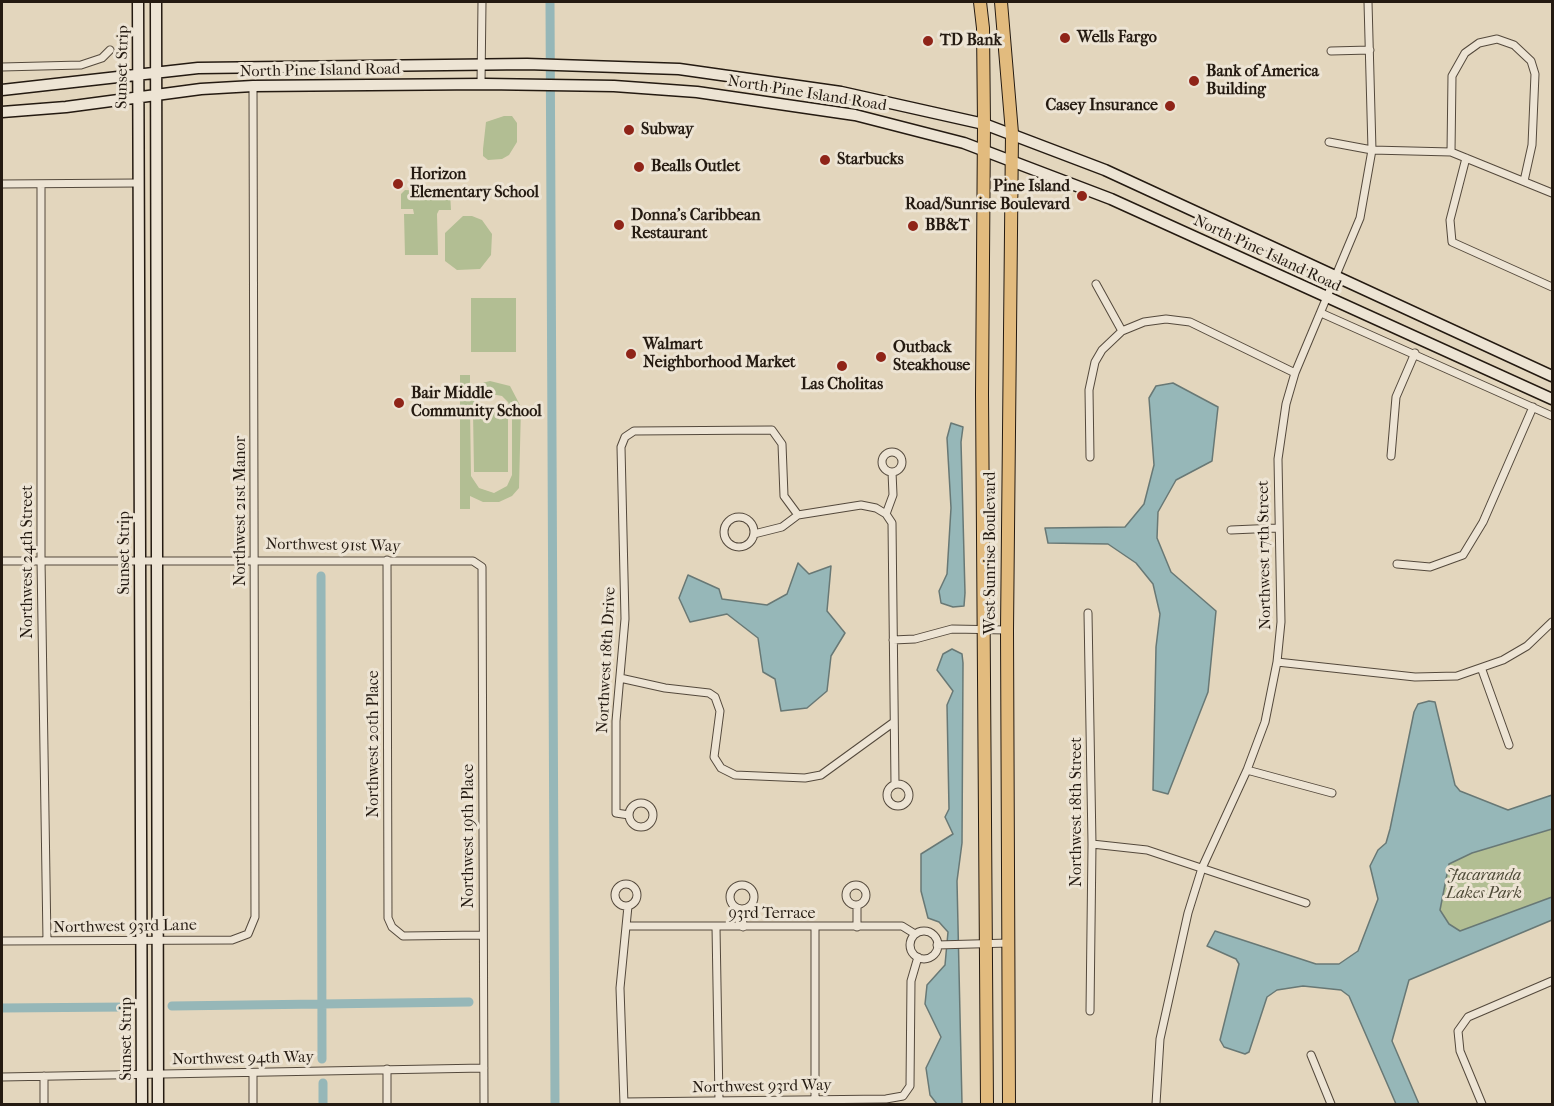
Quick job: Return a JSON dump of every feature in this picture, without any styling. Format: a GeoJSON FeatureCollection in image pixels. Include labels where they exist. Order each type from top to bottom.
{"type":"FeatureCollection","features":[{"type":"Feature","properties":{"kind":"highway","name":"West Sunrise Boulevard"},"geometry":{"type":"LineString","coordinates":[[1001,4],[1012,133],[1007,630],[1009,1104]]}},
{"type":"Feature","properties":{"kind":"highway","name":"West Sunrise Boulevard"},"geometry":{"type":"LineString","coordinates":[[980,6],[984,124],[983,630],[987,1104]]}},
{"type":"Feature","properties":{"kind":"main road","name":"Sunset Strip"},"geometry":{"type":"LineString","coordinates":[[138,2],[142,1104]]}},
{"type":"Feature","properties":{"kind":"main road","name":"Sunset Strip"},"geometry":{"type":"LineString","coordinates":[[156,2],[158,1104]]}},
{"type":"Feature","properties":{"kind":"main road","name":"North Pine Island Road"},"geometry":{"type":"LineString","coordinates":[[2,90],[155,72],[233,67],[572,64],[679,69],[851,94],[984,124],[1105,170],[1552,376]]}},
{"type":"Feature","properties":{"kind":"main road","name":"North Pine Island Road"},"geometry":{"type":"LineString","coordinates":[[2,112],[253,86],[481,84],[572,85],[685,91],[776,102],[855,115],[930,133],[984,150],[1111,199],[1552,399]]}},
{"type":"Feature","properties":{"kind":"street"},"geometry":{"type":"LineString","coordinates":[[481,84],[482,2]]}},
{"type":"Feature","properties":{"kind":"street","name":"Northwest 17th Street"},"geometry":{"type":"LineString","coordinates":[[1156,1104],[1161,1039],[1188,913],[1202,868],[1247,770],[1265,722],[1277,662],[1281,622],[1277,528],[1278,459],[1286,404],[1295,373],[1360,218],[1372,150],[1368,2]]}},
{"type":"Feature","properties":{"kind":"street"},"geometry":{"type":"LineString","coordinates":[[1451,152],[1452,76],[1465,53],[1479,43],[1497,39],[1514,45],[1531,61],[1534,74],[1532,145],[1524,181]]}},
{"type":"Feature","properties":{"kind":"street"},"geometry":{"type":"LineString","coordinates":[[2,68],[81,65],[102,58],[110,50]]}},
{"type":"Feature","properties":{"kind":"street"},"geometry":{"type":"LineString","coordinates":[[1330,51],[1370,50]]}},
{"type":"Feature","properties":{"kind":"street","name":"Northwest 21st Manor"},"geometry":{"type":"LineString","coordinates":[[248,934],[255,917],[253,86]]}},
{"type":"Feature","properties":{"kind":"street"},"geometry":{"type":"LineString","coordinates":[[1329,142],[1372,150],[1451,152],[1552,193]]}},
{"type":"Feature","properties":{"kind":"street"},"geometry":{"type":"LineString","coordinates":[[1466,158],[1450,220],[1452,242],[1552,287]]}},
{"type":"Feature","properties":{"kind":"street"},"geometry":{"type":"LineString","coordinates":[[2,184],[137,183]]}},
{"type":"Feature","properties":{"kind":"street","name":"Northwest 24th Street"},"geometry":{"type":"LineString","coordinates":[[41,184],[41,560],[47,941]]}},
{"type":"Feature","properties":{"kind":"street"},"geometry":{"type":"LineString","coordinates":[[1096,284],[1122,330]]}},
{"type":"Feature","properties":{"kind":"street"},"geometry":{"type":"LineString","coordinates":[[1321,313],[1552,416]]}},
{"type":"Feature","properties":{"kind":"street"},"geometry":{"type":"LineString","coordinates":[[1090,457],[1089,390],[1095,362],[1102,350],[1122,330],[1144,321],[1166,318],[1190,322],[1295,373]]}},
{"type":"Feature","properties":{"kind":"street"},"geometry":{"type":"LineString","coordinates":[[1391,456],[1396,398],[1414,353]]}},
{"type":"Feature","properties":{"kind":"street"},"geometry":{"type":"LineString","coordinates":[[1397,564],[1430,567],[1463,555],[1483,522],[1533,408]]}},
{"type":"Feature","properties":{"kind":"street","name":"Northwest 18th Drive"},"geometry":{"type":"LineString","coordinates":[[629,815],[616,813],[616,721],[625,619],[621,447],[625,437],[633,431],[772,430],[782,444],[784,496],[798,515]]}},
{"type":"Feature","properties":{"kind":"street"},"geometry":{"type":"LineString","coordinates":[[886,514],[892,495],[892,472]]}},
{"type":"Feature","properties":{"kind":"street"},"geometry":{"type":"LineString","coordinates":[[754,534],[753,525],[742,516],[729,520],[724,527],[725,537],[736,547],[746,546],[754,534],[782,527],[798,515],[861,505],[876,508],[886,514],[892,522],[895,784]]}},
{"type":"Feature","properties":{"kind":"street"},"geometry":{"type":"LineString","coordinates":[[1231,530],[1277,528]]}},
{"type":"Feature","properties":{"kind":"street","name":"Northwest 91st Way"},"geometry":{"type":"LineString","coordinates":[[2,561],[255,559],[473,561],[482,567]]}},
{"type":"Feature","properties":{"kind":"street","name":"Northwest 20th Place"},"geometry":{"type":"LineString","coordinates":[[387,560],[388,918],[392,927],[403,936],[483,934]]}},
{"type":"Feature","properties":{"kind":"street","name":"Northwest 19th Place"},"geometry":{"type":"LineString","coordinates":[[482,567],[484,1104]]}},
{"type":"Feature","properties":{"kind":"street","name":"Northwest 18th Street"},"geometry":{"type":"LineString","coordinates":[[1088,613],[1092,844],[1090,1011]]}},
{"type":"Feature","properties":{"kind":"street"},"geometry":{"type":"LineString","coordinates":[[1277,662],[1440,679],[1482,670],[1527,646],[1552,622]]}},
{"type":"Feature","properties":{"kind":"street"},"geometry":{"type":"LineString","coordinates":[[893,640],[915,639],[951,629],[1007,630]]}},
{"type":"Feature","properties":{"kind":"street"},"geometry":{"type":"LineString","coordinates":[[1482,670],[1509,745]]}},
{"type":"Feature","properties":{"kind":"street"},"geometry":{"type":"LineString","coordinates":[[620,678],[665,688],[709,693],[714,697],[720,711],[714,758],[721,768],[735,775],[805,778],[821,775],[894,722]]}},
{"type":"Feature","properties":{"kind":"street"},"geometry":{"type":"LineString","coordinates":[[1247,770],[1332,793]]}},
{"type":"Feature","properties":{"kind":"street"},"geometry":{"type":"LineString","coordinates":[[1092,844],[1147,850],[1306,903]]}},
{"type":"Feature","properties":{"kind":"street"},"geometry":{"type":"LineString","coordinates":[[857,905],[857,927]]}},
{"type":"Feature","properties":{"kind":"street"},"geometry":{"type":"LineString","coordinates":[[624,1103],[620,988],[628,906]]}},
{"type":"Feature","properties":{"kind":"street"},"geometry":{"type":"LineString","coordinates":[[742,909],[742,927]]}},
{"type":"Feature","properties":{"kind":"street","name":"93rd Terrace"},"geometry":{"type":"LineString","coordinates":[[626,926],[902,926],[915,934]]}},
{"type":"Feature","properties":{"kind":"street"},"geometry":{"type":"LineString","coordinates":[[716,927],[719,1101]]}},
{"type":"Feature","properties":{"kind":"street"},"geometry":{"type":"LineString","coordinates":[[815,927],[815,1100]]}},
{"type":"Feature","properties":{"kind":"street"},"geometry":{"type":"LineString","coordinates":[[941,945],[928,932],[915,934],[910,946],[918,957],[931,956],[941,945],[1009,943]]}},
{"type":"Feature","properties":{"kind":"street","name":"Northwest 93rd Lane"},"geometry":{"type":"LineString","coordinates":[[2,941],[232,940],[248,934]]}},
{"type":"Feature","properties":{"kind":"street","name":"Northwest 93rd Way"},"geometry":{"type":"LineString","coordinates":[[624,1103],[815,1100],[886,1102],[903,1096],[910,1086],[911,981],[918,957]]}},
{"type":"Feature","properties":{"kind":"street"},"geometry":{"type":"LineString","coordinates":[[1482,1104],[1460,1051],[1458,1031],[1468,1017],[1552,981]]}},
{"type":"Feature","properties":{"kind":"street"},"geometry":{"type":"LineString","coordinates":[[1311,1054],[1331,1104]]}},
{"type":"Feature","properties":{"kind":"street","name":"Northwest 94th Way"},"geometry":{"type":"LineString","coordinates":[[2,1077],[484,1068]]}},
{"type":"Feature","properties":{"kind":"street"},"geometry":{"type":"LineString","coordinates":[[387,1069],[387,1104]]}},
{"type":"Feature","properties":{"kind":"street"},"geometry":{"type":"LineString","coordinates":[[253,1073],[253,1104]]}},
{"type":"Feature","properties":{"kind":"street"},"geometry":{"type":"LineString","coordinates":[[44,1076],[44,1104]]}},
{"type":"Feature","properties":{"kind":"green space"},"geometry":{"type":"Polygon","coordinates":[[[512,116],[517,123],[517,142],[509,155],[502,159],[488,160],[483,156],[486,122],[512,116]]]}},
{"type":"Feature","properties":{"kind":"green space"},"geometry":{"type":"Polygon","coordinates":[[[405,190],[450,192],[451,210],[439,210],[437,214],[438,255],[405,255],[404,214],[414,214],[413,209],[401,209],[401,194],[405,190]]]}},
{"type":"Feature","properties":{"kind":"green space"},"geometry":{"type":"Polygon","coordinates":[[[463,216],[472,216],[482,220],[492,234],[491,255],[480,269],[457,270],[445,261],[445,233],[463,216]]]}},
{"type":"Feature","properties":{"kind":"green space"},"geometry":{"type":"Polygon","coordinates":[[[471,298],[516,298],[516,352],[471,352],[471,298]]]}},
{"type":"Feature","properties":{"kind":"green space"},"geometry":{"type":"Polygon","coordinates":[[[460,375],[470,375],[470,390],[478,384],[490,381],[510,386],[521,407],[519,488],[512,496],[499,502],[483,502],[470,496],[470,509],[460,509],[460,375]],[[486,393],[476,399],[470,410],[471,476],[479,488],[494,493],[507,486],[512,475],[512,415],[508,402],[502,396],[486,393]]]}},
{"type":"Feature","properties":{"kind":"green space"},"geometry":{"type":"Polygon","coordinates":[[[473,412],[508,412],[508,472],[474,472],[473,412]]]}},
{"type":"Feature","properties":{"kind":"green space","name":"Jacaranda Lakes Park"},"geometry":{"type":"Polygon","coordinates":[[[1552,829],[1552,897],[1460,932],[1449,924],[1440,910],[1449,864],[1472,853],[1552,829]]]}},
{"type":"Feature","properties":{"kind":"water"},"geometry":{"type":"Polygon","coordinates":[[[1173,383],[1218,407],[1212,461],[1176,480],[1158,512],[1157,538],[1171,572],[1216,611],[1208,692],[1168,794],[1153,790],[1156,647],[1160,614],[1153,584],[1136,563],[1108,544],[1048,543],[1045,528],[1125,527],[1144,504],[1154,465],[1149,398],[1156,386],[1173,383]]]}},
{"type":"Feature","properties":{"kind":"water"},"geometry":{"type":"Polygon","coordinates":[[[951,423],[963,427],[961,442],[965,593],[964,606],[953,607],[941,603],[939,591],[947,574],[951,508],[947,438],[951,423]]]}},
{"type":"Feature","properties":{"kind":"water"},"geometry":{"type":"Polygon","coordinates":[[[798,563],[809,574],[831,566],[827,611],[845,633],[831,656],[827,691],[807,708],[781,711],[775,679],[763,672],[758,638],[727,614],[690,622],[679,598],[688,575],[719,589],[722,599],[767,605],[787,594],[798,563]]]}},
{"type":"Feature","properties":{"kind":"water"},"geometry":{"type":"Polygon","coordinates":[[[952,649],[962,654],[963,663],[962,843],[957,881],[962,1104],[937,1104],[930,1095],[926,1068],[941,1037],[925,1004],[927,985],[945,965],[948,932],[939,922],[928,918],[921,891],[921,854],[953,834],[945,817],[949,809],[947,705],[953,691],[937,670],[943,654],[952,649]]]}},
{"type":"Feature","properties":{"kind":"water"},"geometry":{"type":"Polygon","coordinates":[[[1435,702],[1455,785],[1460,791],[1508,810],[1552,795],[1552,829],[1472,853],[1449,864],[1440,910],[1449,924],[1460,931],[1552,897],[1552,920],[1409,980],[1392,1041],[1419,1104],[1396,1104],[1349,996],[1341,990],[1303,986],[1277,990],[1267,997],[1249,1052],[1245,1054],[1224,1047],[1220,1040],[1239,964],[1236,959],[1207,946],[1215,931],[1316,964],[1339,964],[1358,951],[1378,899],[1370,866],[1378,850],[1386,843],[1390,829],[1414,712],[1418,704],[1435,702]]]}},
{"type":"Feature","properties":{"kind":"waterway"},"geometry":{"type":"LineString","coordinates":[[550,2],[555,1104]]}},
{"type":"Feature","properties":{"kind":"waterway"},"geometry":{"type":"LineString","coordinates":[[321,576],[322,1059]]}},
{"type":"Feature","properties":{"kind":"waterway"},"geometry":{"type":"LineString","coordinates":[[172,1006],[469,1002]]}},
{"type":"Feature","properties":{"kind":"waterway"},"geometry":{"type":"LineString","coordinates":[[2,1008],[127,1007]]}},
{"type":"Feature","properties":{"kind":"waterway"},"geometry":{"type":"LineString","coordinates":[[323,1083],[323,1104]]}},
{"type":"Feature","properties":{"kind":"place","name":"Wells Fargo"},"geometry":{"type":"Point","coordinates":[1065,38]}},
{"type":"Feature","properties":{"kind":"place","name":"TD Bank"},"geometry":{"type":"Point","coordinates":[928,41]}},
{"type":"Feature","properties":{"kind":"place","name":"Bank of America Building"},"geometry":{"type":"Point","coordinates":[1194,81]}},
{"type":"Feature","properties":{"kind":"place","name":"Casey Insurance"},"geometry":{"type":"Point","coordinates":[1170,106]}},
{"type":"Feature","properties":{"kind":"place","name":"Subway"},"geometry":{"type":"Point","coordinates":[629,130]}},
{"type":"Feature","properties":{"kind":"place","name":"Starbucks"},"geometry":{"type":"Point","coordinates":[825,160]}},
{"type":"Feature","properties":{"kind":"place","name":"Bealls Outlet"},"geometry":{"type":"Point","coordinates":[639,167]}},
{"type":"Feature","properties":{"kind":"place","name":"Horizon Elementary School"},"geometry":{"type":"Point","coordinates":[398,184]}},
{"type":"Feature","properties":{"kind":"place","name":"Pine Island Road/Sunrise Boulevard"},"geometry":{"type":"Point","coordinates":[1082,196]}},
{"type":"Feature","properties":{"kind":"place","name":"Donna's Caribbean Restaurant"},"geometry":{"type":"Point","coordinates":[619,225]}},
{"type":"Feature","properties":{"kind":"place","name":"BB&T"},"geometry":{"type":"Point","coordinates":[913,226]}},
{"type":"Feature","properties":{"kind":"place","name":"Walmart Neighborhood Market"},"geometry":{"type":"Point","coordinates":[631,354]}},
{"type":"Feature","properties":{"kind":"place","name":"Outback Steakhouse"},"geometry":{"type":"Point","coordinates":[881,357]}},
{"type":"Feature","properties":{"kind":"place","name":"Las Cholitas"},"geometry":{"type":"Point","coordinates":[842,366]}},
{"type":"Feature","properties":{"kind":"place","name":"Bair Middle Community School"},"geometry":{"type":"Point","coordinates":[399,403]}}]}
